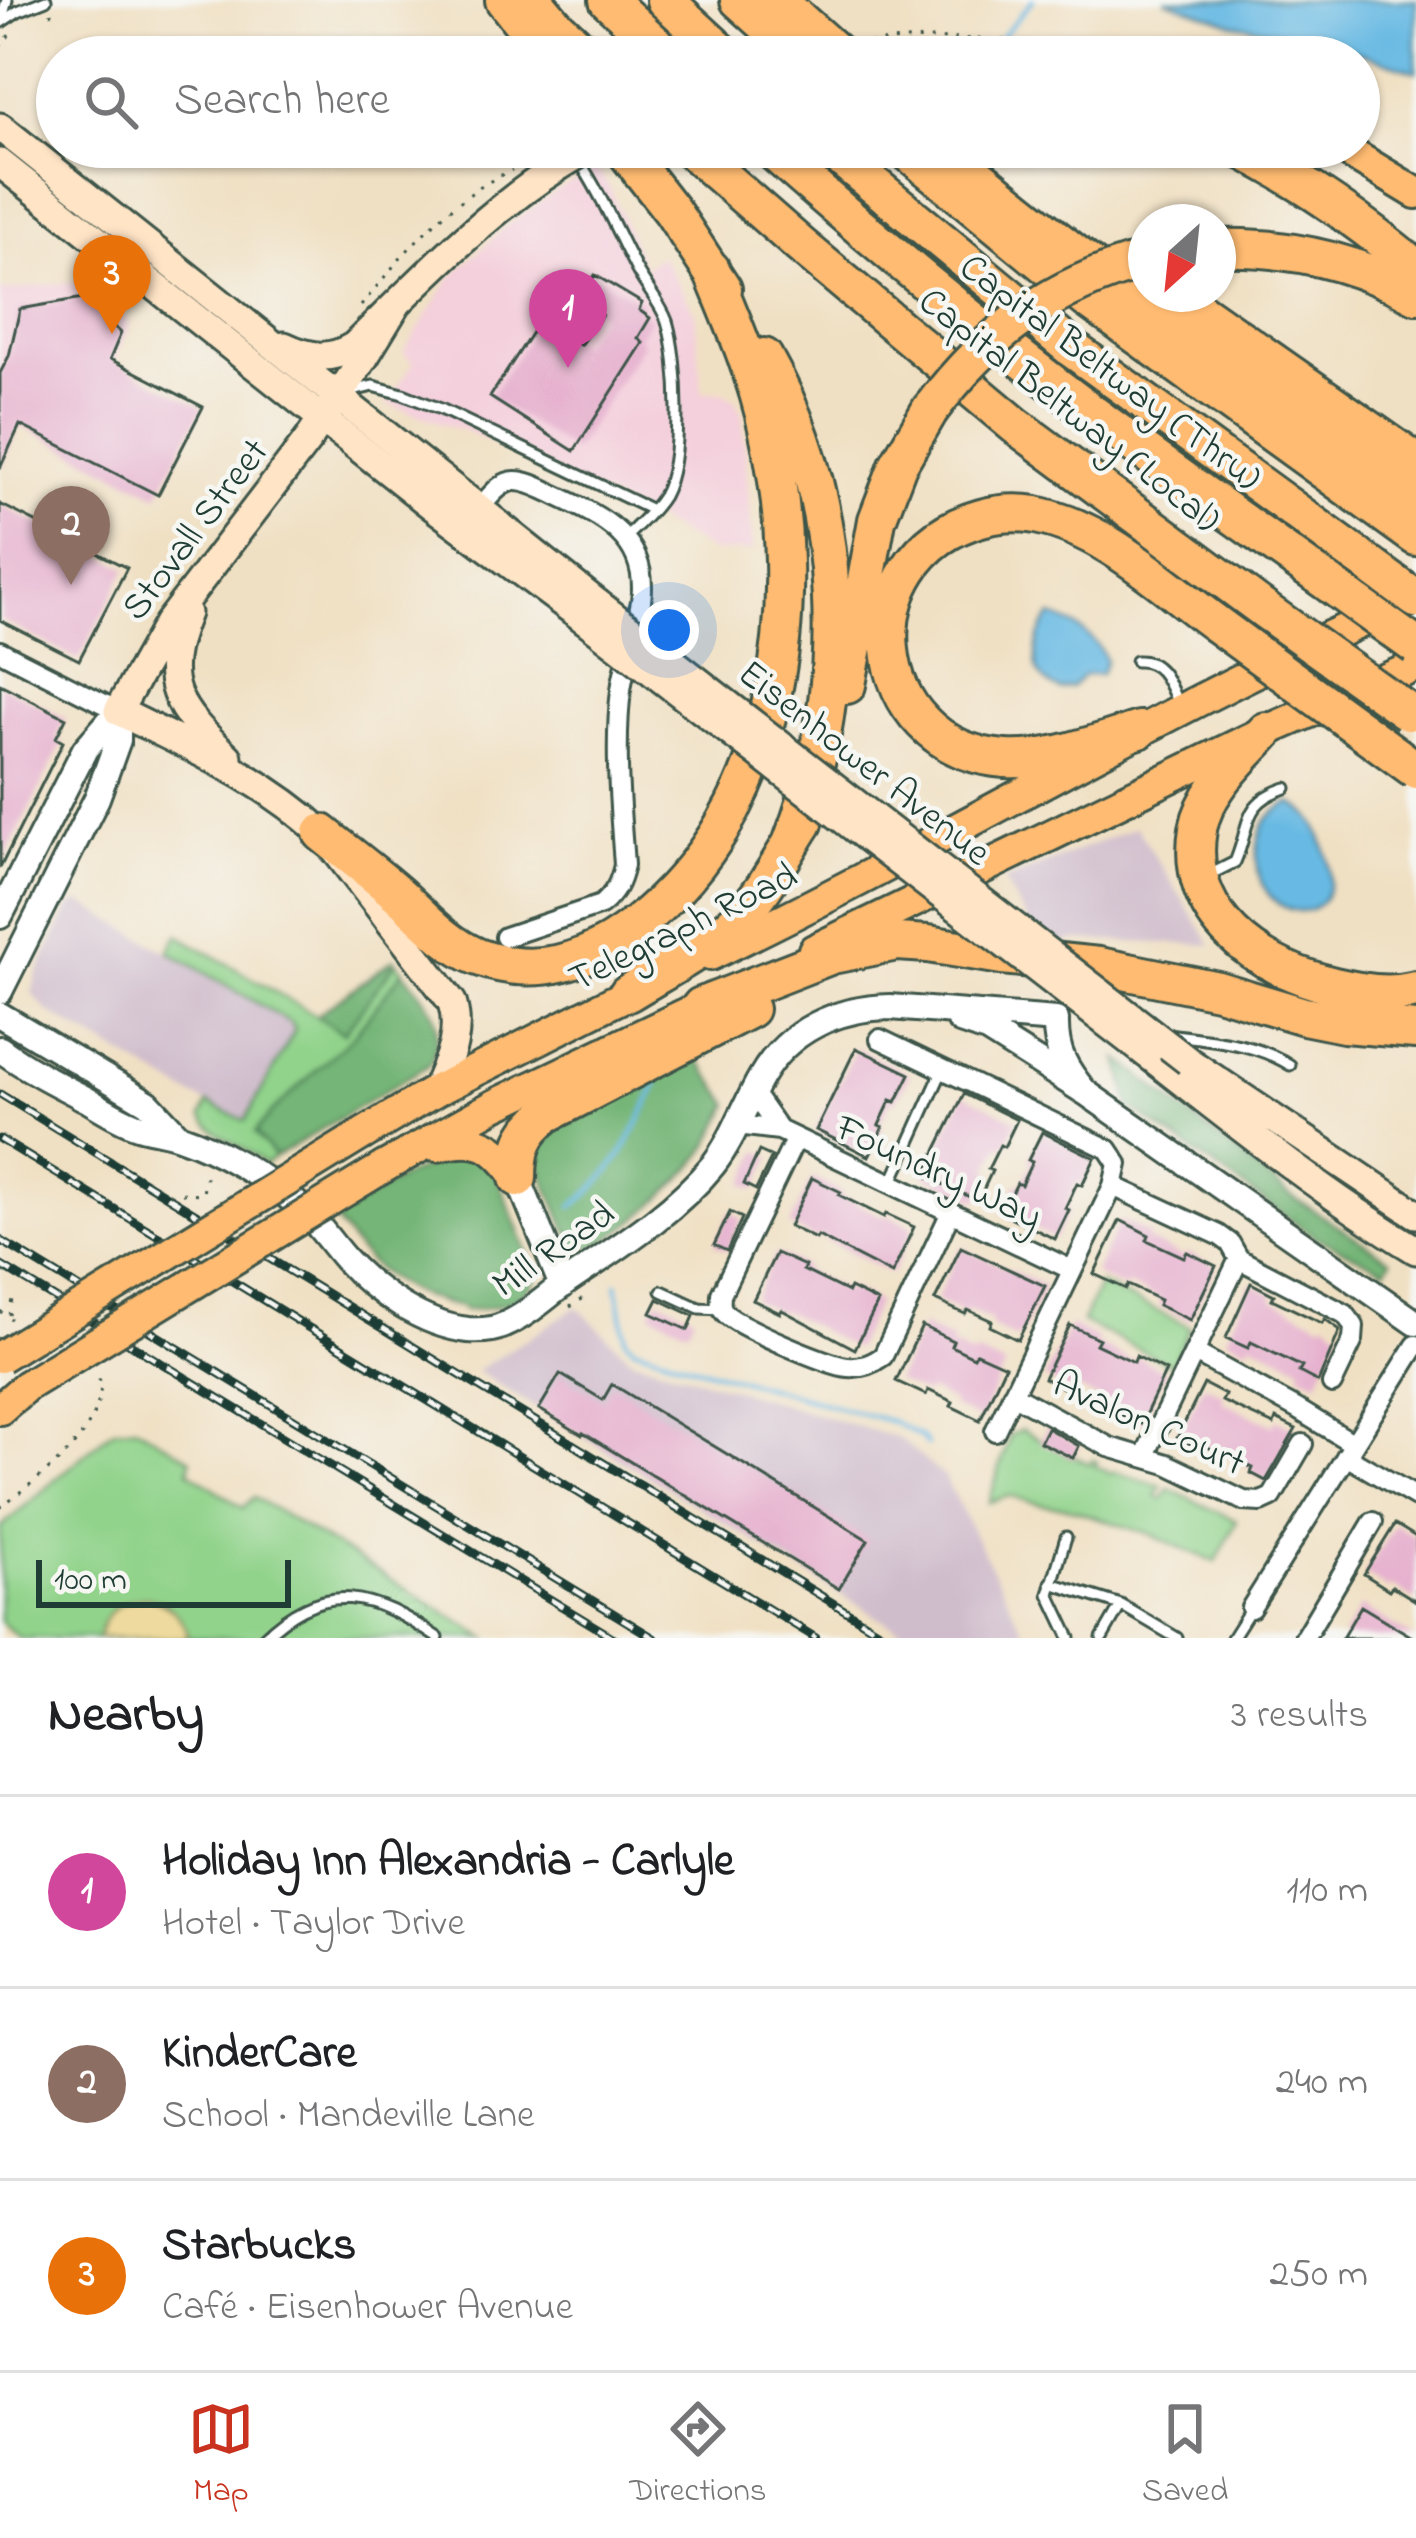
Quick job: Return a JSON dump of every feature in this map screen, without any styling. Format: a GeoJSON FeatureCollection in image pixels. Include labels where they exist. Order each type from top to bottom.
{"type":"FeatureCollection","features":[{"type":"Feature","properties":{"kind":"highway"},"geometry":{"type":"LineString","coordinates":[[504,0],[532,36]]}},
{"type":"Feature","properties":{"kind":"highway"},"geometry":{"type":"LineString","coordinates":[[534,0],[567,36]]}},
{"type":"Feature","properties":{"kind":"highway"},"geometry":{"type":"LineString","coordinates":[[608,0],[647,36]]}},
{"type":"Feature","properties":{"kind":"highway"},"geometry":{"type":"LineString","coordinates":[[665,0],[704,36]]}},
{"type":"Feature","properties":{"kind":"highway"},"geometry":{"type":"LineString","coordinates":[[739,0],[796,36]]}},
{"type":"Feature","properties":{"kind":"highway"},"geometry":{"type":"LineString","coordinates":[[777,0],[801,36]]}},
{"type":"Feature","properties":{"kind":"highway"},"geometry":{"type":"LineString","coordinates":[[638,168],[672,211],[757,344],[792,410],[820,502],[830,585],[830,661],[824,722],[808,798],[792,841]]}},
{"type":"Feature","properties":{"kind":"highway","name":"Capital Beltway (Local)"},"geometry":{"type":"LineString","coordinates":[[713,168],[1015,425],[1413,717]]}},
{"type":"Feature","properties":{"kind":"highway","name":"Capital Beltway (Thru)"},"geometry":{"type":"LineString","coordinates":[[792,168],[1093,414],[1416,646]]}},
{"type":"Feature","properties":{"kind":"highway","name":"Capital Beltway (Thru)"},"geometry":{"type":"LineString","coordinates":[[853,168],[1075,351],[1416,598]]}},
{"type":"Feature","properties":{"kind":"highway"},"geometry":{"type":"LineString","coordinates":[[928,168],[1088,300],[1416,537]]}},
{"type":"Feature","properties":{"kind":"highway"},"geometry":{"type":"LineString","coordinates":[[970,168],[1156,314],[1416,499]]}},
{"type":"Feature","properties":{"kind":"highway"},"geometry":{"type":"LineString","coordinates":[[997,168],[1128,260]]}},
{"type":"Feature","properties":{"kind":"highway"},"geometry":{"type":"LineString","coordinates":[[1276,168],[1341,208],[1416,268]]}},
{"type":"Feature","properties":{"kind":"highway"},"geometry":{"type":"LineString","coordinates":[[1236,248],[1302,253],[1353,267],[1416,295]]}},
{"type":"Feature","properties":{"kind":"highway"},"geometry":{"type":"LineString","coordinates":[[628,993],[738,919],[812,810],[834,752],[877,520],[898,465],[930,410],[975,355],[1006,327],[1078,284],[1128,266]]}},
{"type":"Feature","properties":{"kind":"highway"},"geometry":{"type":"LineString","coordinates":[[322,833],[456,946],[491,961],[529,968],[585,956],[619,937],[677,889],[711,848],[742,792],[762,736],[778,661],[784,569],[777,474],[768,430],[740,339],[711,269]]}},
{"type":"Feature","properties":{"kind":"highway"},"geometry":{"type":"LineString","coordinates":[[1202,312],[1416,462]]}},
{"type":"Feature","properties":{"kind":"highway"},"geometry":{"type":"LineString","coordinates":[[1139,730],[1029,759],[984,757],[938,737],[906,700],[890,656],[888,637],[896,599],[915,560],[950,530],[998,514],[1032,514],[1066,524],[1097,538],[1416,770]]}},
{"type":"Feature","properties":{"kind":"highway"},"geometry":{"type":"LineString","coordinates":[[1266,731],[1220,783],[1203,813],[1197,848],[1207,898],[1238,942],[1269,962],[1352,990],[1401,994],[1416,990]]}},
{"type":"Feature","properties":{"kind":"highway"},"geometry":{"type":"LineString","coordinates":[[701,1006],[794,968],[866,946],[897,942],[1139,973],[1324,1020],[1416,1030]]}},
{"type":"Feature","properties":{"kind":"highway"},"geometry":{"type":"LineString","coordinates":[[518,1178],[520,1145],[547,1114],[788,989],[856,964],[889,958],[1001,956]]}},
{"type":"Feature","properties":{"kind":"main road","name":"Eisenhower Avenue"},"geometry":{"type":"LineString","coordinates":[[0,127],[36,162]]}},
{"type":"Feature","properties":{"kind":"main road","name":"Eisenhower Avenue"},"geometry":{"type":"LineString","coordinates":[[0,163],[249,326],[330,407],[481,507],[590,611],[1188,1060],[1416,1214]]}},
{"type":"Feature","properties":{"kind":"main road","name":"Eisenhower Avenue"},"geometry":{"type":"LineString","coordinates":[[42,168],[106,230],[1282,1161],[1416,1250]]}},
{"type":"Feature","properties":{"kind":"main road"},"geometry":{"type":"LineString","coordinates":[[249,326],[296,351],[340,355],[494,211],[550,168]]}},
{"type":"Feature","properties":{"kind":"main road"},"geometry":{"type":"LineString","coordinates":[[1375,168],[1416,193]]}},
{"type":"Feature","properties":{"kind":"main road","name":"Stovall Street"},"geometry":{"type":"LineString","coordinates":[[118,711],[154,645],[330,407],[397,304]]}},
{"type":"Feature","properties":{"kind":"main road"},"geometry":{"type":"LineString","coordinates":[[206,571],[176,643],[173,682],[181,705],[248,776],[322,833],[452,1002],[453,1049],[435,1091]]}},
{"type":"Feature","properties":{"kind":"main road","name":"Telegraph Road"},"geometry":{"type":"LineString","coordinates":[[0,1358],[435,1091],[814,905],[1180,709],[1416,598]]}},
{"type":"Feature","properties":{"kind":"main road","name":"Telegraph Road"},"geometry":{"type":"LineString","coordinates":[[9,1399],[396,1160],[495,1105],[1022,847],[1416,665]]}},
{"type":"Feature","properties":{"kind":"main road"},"geometry":{"type":"LineString","coordinates":[[118,711],[248,776]]}},
{"type":"Feature","properties":{"kind":"main road"},"geometry":{"type":"LineString","coordinates":[[518,1178],[513,1148],[524,1119],[540,1100],[602,1052]]}},
{"type":"Feature","properties":{"kind":"main road"},"geometry":{"type":"LineString","coordinates":[[396,1160],[451,1142],[479,1141],[499,1154],[518,1178]]}},
{"type":"Feature","properties":{"kind":"street"},"geometry":{"type":"LineString","coordinates":[[481,507],[501,484],[524,481],[602,518],[625,538],[637,558],[642,580],[621,689],[621,881],[601,905],[506,937]]}},
{"type":"Feature","properties":{"kind":"street"},"geometry":{"type":"LineString","coordinates":[[0,651],[118,711]]}},
{"type":"Feature","properties":{"kind":"street","name":"Stovall Street"},"geometry":{"type":"LineString","coordinates":[[0,916],[85,749],[118,711]]}},
{"type":"Feature","properties":{"kind":"street","name":"Stovall Street"},"geometry":{"type":"LineString","coordinates":[[0,992],[98,798],[118,740],[118,711]]}},
{"type":"Feature","properties":{"kind":"street","name":"Mill Road"},"geometry":{"type":"LineString","coordinates":[[0,1049],[134,1125],[180,1136],[220,1154],[298,1205],[348,1263],[397,1302],[443,1325],[469,1330],[503,1326],[565,1297],[609,1254],[688,1191],[717,1160],[774,1058],[791,1039],[825,1019],[866,1007],[1064,1021],[1055,1034],[1063,1066],[1085,1093]]}},
{"type":"Feature","properties":{"kind":"street","name":"Mill Road"},"geometry":{"type":"LineString","coordinates":[[929,1010],[987,1030],[1416,1323]]}},
{"type":"Feature","properties":{"kind":"street","name":"Mill Road"},"geometry":{"type":"LineString","coordinates":[[0,1015],[148,1102],[180,1136]]}},
{"type":"Feature","properties":{"kind":"street"},"geometry":{"type":"LineString","coordinates":[[880,1039],[1108,1149],[1118,1164],[1113,1186],[995,1431]]}},
{"type":"Feature","properties":{"kind":"street","name":"Foundry Way"},"geometry":{"type":"LineString","coordinates":[[753,1093],[787,1134]]}},
{"type":"Feature","properties":{"kind":"street","name":"Foundry Way"},"geometry":{"type":"LineString","coordinates":[[737,1125],[787,1134],[1072,1270]]}},
{"type":"Feature","properties":{"kind":"street"},"geometry":{"type":"LineString","coordinates":[[787,1134],[721,1294],[723,1309],[732,1318],[826,1363],[865,1366],[883,1356],[951,1213]]}},
{"type":"Feature","properties":{"kind":"street"},"geometry":{"type":"LineString","coordinates":[[518,1178],[565,1297]]}},
{"type":"Feature","properties":{"kind":"street"},"geometry":{"type":"LineString","coordinates":[[1113,1186],[1219,1235],[1239,1259],[1339,1309],[1354,1326],[1353,1340],[1332,1384]]}},
{"type":"Feature","properties":{"kind":"street"},"geometry":{"type":"LineString","coordinates":[[1145,1455],[1239,1259]]}},
{"type":"Feature","properties":{"kind":"street"},"geometry":{"type":"LineString","coordinates":[[1246,1616],[1416,1346]]}},
{"type":"Feature","properties":{"kind":"street"},"geometry":{"type":"LineString","coordinates":[[1195,1353],[1281,1400],[1416,1497]]}},
{"type":"Feature","properties":{"kind":"street","name":"Avalon Court"},"geometry":{"type":"LineString","coordinates":[[1012,1394],[1109,1447],[1145,1455],[1235,1498],[1261,1502],[1272,1498],[1304,1444]]}},
{"type":"Feature","properties":{"kind":"street"},"geometry":{"type":"LineString","coordinates":[[1304,1638],[1373,1522]]}},
{"type":"Feature","properties":{"kind":"lane"},"geometry":{"type":"LineString","coordinates":[[0,23],[7,0]]}},
{"type":"Feature","properties":{"kind":"lane"},"geometry":{"type":"LineString","coordinates":[[0,23],[46,0]]}},
{"type":"Feature","properties":{"kind":"lane"},"geometry":{"type":"LineString","coordinates":[[576,168],[592,182],[666,320],[676,402],[674,470],[663,495],[625,538]]}},
{"type":"Feature","properties":{"kind":"lane"},"geometry":{"type":"LineString","coordinates":[[330,407],[373,386],[442,410],[652,510]]}},
{"type":"Feature","properties":{"kind":"lane"},"geometry":{"type":"LineString","coordinates":[[1136,662],[1150,662],[1162,671],[1180,709]]}},
{"type":"Feature","properties":{"kind":"lane"},"geometry":{"type":"LineString","coordinates":[[1200,878],[1235,862],[1254,806],[1266,795],[1286,788]]}},
{"type":"Feature","properties":{"kind":"lane"},"geometry":{"type":"LineString","coordinates":[[1095,1024],[1254,1047],[1290,1065]]}},
{"type":"Feature","properties":{"kind":"lane"},"geometry":{"type":"LineString","coordinates":[[891,1184],[943,1069]]}},
{"type":"Feature","properties":{"kind":"lane"},"geometry":{"type":"LineString","coordinates":[[662,1291],[699,1308],[723,1309]]}},
{"type":"Feature","properties":{"kind":"lane"},"geometry":{"type":"LineString","coordinates":[[1066,1537],[1049,1594],[1070,1638]]}},
{"type":"Feature","properties":{"kind":"lane"},"geometry":{"type":"LineString","coordinates":[[1051,1583],[1121,1605],[1177,1638]]}},
{"type":"Feature","properties":{"kind":"lane"},"geometry":{"type":"LineString","coordinates":[[263,1638],[306,1605],[352,1599],[377,1602],[402,1613],[438,1638]]}},
{"type":"Feature","properties":{"kind":"lane"},"geometry":{"type":"LineString","coordinates":[[1102,1638],[1121,1605]]}},
{"type":"Feature","properties":{"kind":"lane"},"geometry":{"type":"LineString","coordinates":[[1232,1638],[1246,1616]]}},
{"type":"Feature","properties":{"kind":"path"},"geometry":{"type":"LineString","coordinates":[[45,16],[60,10]]}},
{"type":"Feature","properties":{"kind":"path"},"geometry":{"type":"LineString","coordinates":[[0,46],[14,28]]}},
{"type":"Feature","properties":{"kind":"path"},"geometry":{"type":"LineString","coordinates":[[356,312],[419,236],[454,204],[517,168]]}},
{"type":"Feature","properties":{"kind":"path"},"geometry":{"type":"LineString","coordinates":[[182,1193],[203,1194],[205,1179]]}},
{"type":"Feature","properties":{"kind":"path"},"geometry":{"type":"LineString","coordinates":[[0,1311],[9,1317],[13,1294]]}},
{"type":"Feature","properties":{"kind":"path"},"geometry":{"type":"LineString","coordinates":[[565,1297],[588,1295]]}},
{"type":"Feature","properties":{"kind":"path"},"geometry":{"type":"LineString","coordinates":[[0,1508],[53,1463],[97,1414],[101,1381],[83,1368]]}},
{"type":"Feature","properties":{"kind":"shaded area"},"geometry":{"type":"Polygon","coordinates":[[[597,168],[644,268],[661,255],[695,312],[702,392],[722,392],[735,400],[742,414],[753,551],[713,552],[471,433],[386,404],[414,362],[403,353],[452,276],[504,228],[597,168]]]}},
{"type":"Feature","properties":{"kind":"shaded area"},"geometry":{"type":"Polygon","coordinates":[[[79,281],[131,323],[114,361],[20,425],[0,468],[0,287],[3,291],[79,281]]]}},
{"type":"Feature","properties":{"kind":"shaded area"},"geometry":{"type":"Polygon","coordinates":[[[1136,827],[1212,945],[1076,940],[1044,949],[1004,881],[1136,827]]]}},
{"type":"Feature","properties":{"kind":"shaded area"},"geometry":{"type":"Polygon","coordinates":[[[80,902],[291,1023],[295,1030],[245,1122],[47,1011],[32,993],[71,905],[80,902]]]}},
{"type":"Feature","properties":{"kind":"shaded area"},"geometry":{"type":"Polygon","coordinates":[[[577,1307],[630,1358],[900,1439],[945,1478],[1028,1638],[912,1638],[476,1371],[577,1307]]]}},
{"type":"Feature","properties":{"kind":"green space"},"geometry":{"type":"Polygon","coordinates":[[[178,935],[344,1032],[396,962],[403,971],[353,1036],[255,1133],[275,1157],[265,1164],[202,1117],[208,1103],[245,1121],[295,1030],[291,1023],[169,952],[178,935]]]}},
{"type":"Feature","properties":{"kind":"green space"},"geometry":{"type":"Polygon","coordinates":[[[394,959],[344,1033],[316,1016],[394,959]]]}},
{"type":"Feature","properties":{"kind":"green space"},"geometry":{"type":"Polygon","coordinates":[[[403,971],[433,1013],[437,1036],[430,1064],[275,1157],[255,1133],[353,1036],[403,971]]]}},
{"type":"Feature","properties":{"kind":"green space"},"geometry":{"type":"Polygon","coordinates":[[[691,1049],[730,1104],[710,1144],[679,1181],[636,1219],[591,1248],[575,1243],[539,1165],[544,1128],[691,1049]]]}},
{"type":"Feature","properties":{"kind":"green space"},"geometry":{"type":"Polygon","coordinates":[[[1119,1059],[1288,1194],[1391,1260],[1385,1269],[1315,1237],[1130,1107],[1119,1059]]]}},
{"type":"Feature","properties":{"kind":"green space"},"geometry":{"type":"Polygon","coordinates":[[[458,1155],[482,1158],[495,1171],[535,1271],[530,1288],[494,1307],[463,1310],[403,1287],[373,1265],[334,1219],[406,1175],[458,1155]]]}},
{"type":"Feature","properties":{"kind":"green space"},"geometry":{"type":"Polygon","coordinates":[[[1100,1284],[1190,1327],[1172,1365],[1082,1322],[1100,1284]]]}},
{"type":"Feature","properties":{"kind":"green space"},"geometry":{"type":"Polygon","coordinates":[[[135,1426],[191,1459],[189,1471],[243,1508],[254,1497],[487,1638],[20,1638],[0,1622],[0,1528],[114,1429],[135,1426]]]}},
{"type":"Feature","properties":{"kind":"green space"},"geometry":{"type":"Polygon","coordinates":[[[1022,1430],[1072,1457],[1090,1464],[1093,1460],[1111,1474],[1161,1486],[1156,1496],[1162,1499],[1169,1489],[1237,1521],[1216,1562],[1065,1507],[1009,1496],[989,1502],[1010,1435],[1022,1430]]]}},
{"type":"Feature","properties":{"kind":"sand"},"geometry":{"type":"Polygon","coordinates":[[[146,1597],[177,1614],[188,1634],[185,1638],[98,1638],[114,1608],[146,1597]]]}},
{"type":"Feature","properties":{"kind":"water"},"geometry":{"type":"Polygon","coordinates":[[[1165,0],[1416,0],[1416,72],[1380,60],[1380,36],[1288,36],[1234,24],[1165,0]]]}},
{"type":"Feature","properties":{"kind":"water"},"geometry":{"type":"Polygon","coordinates":[[[1052,616],[1077,627],[1097,645],[1106,661],[1101,674],[1084,675],[1072,687],[1060,690],[1042,678],[1036,649],[1052,616]]]}},
{"type":"Feature","properties":{"kind":"water"},"geometry":{"type":"Polygon","coordinates":[[[1291,803],[1316,826],[1329,870],[1326,894],[1315,907],[1300,911],[1283,906],[1268,893],[1259,872],[1261,830],[1272,814],[1291,803]]]}},
{"type":"Feature","properties":{"kind":"building"},"geometry":{"type":"Polygon","coordinates":[[[595,275],[642,303],[639,310],[650,318],[638,338],[643,343],[574,451],[490,397],[540,320],[580,345],[602,315],[579,302],[595,275]]]}},
{"type":"Feature","properties":{"kind":"building"},"geometry":{"type":"Polygon","coordinates":[[[83,298],[121,333],[110,359],[203,407],[158,495],[20,425],[0,468],[0,373],[20,309],[83,298]]]}},
{"type":"Feature","properties":{"kind":"building"},"geometry":{"type":"Polygon","coordinates":[[[0,504],[127,568],[79,660],[0,620],[0,504]]]}},
{"type":"Feature","properties":{"kind":"building"},"geometry":{"type":"Polygon","coordinates":[[[0,684],[66,718],[56,738],[63,742],[0,868],[0,684]]]}},
{"type":"Feature","properties":{"kind":"building"},"geometry":{"type":"Polygon","coordinates":[[[856,1048],[910,1074],[896,1102],[891,1100],[869,1156],[816,1130],[856,1048]]]}},
{"type":"Feature","properties":{"kind":"building"},"geometry":{"type":"Polygon","coordinates":[[[964,1094],[1017,1120],[988,1169],[992,1171],[978,1201],[924,1175],[964,1094]]]}},
{"type":"Feature","properties":{"kind":"building"},"geometry":{"type":"Polygon","coordinates":[[[1042,1132],[1095,1158],[1082,1185],[1077,1183],[1055,1239],[1002,1213],[1017,1183],[1021,1185],[1042,1132]]]}},
{"type":"Feature","properties":{"kind":"building"},"geometry":{"type":"Polygon","coordinates":[[[759,1151],[772,1157],[756,1190],[744,1184],[759,1151]]]}},
{"type":"Feature","properties":{"kind":"building"},"geometry":{"type":"Polygon","coordinates":[[[812,1178],[884,1217],[914,1227],[892,1274],[789,1226],[812,1178]]]}},
{"type":"Feature","properties":{"kind":"building"},"geometry":{"type":"Polygon","coordinates":[[[730,1212],[742,1218],[727,1251],[714,1245],[730,1212]]]}},
{"type":"Feature","properties":{"kind":"building"},"geometry":{"type":"Polygon","coordinates":[[[1120,1220],[1149,1235],[1147,1240],[1216,1266],[1190,1320],[1158,1305],[1160,1300],[1094,1274],[1120,1220]]]}},
{"type":"Feature","properties":{"kind":"building"},"geometry":{"type":"Polygon","coordinates":[[[961,1247],[1045,1286],[1018,1340],[990,1326],[992,1321],[935,1300],[961,1247]]]}},
{"type":"Feature","properties":{"kind":"building"},"geometry":{"type":"Polygon","coordinates":[[[776,1253],[848,1292],[850,1288],[878,1302],[855,1349],[753,1300],[776,1253]]]}},
{"type":"Feature","properties":{"kind":"building"},"geometry":{"type":"Polygon","coordinates":[[[1251,1283],[1274,1295],[1272,1299],[1322,1323],[1325,1319],[1340,1330],[1318,1382],[1299,1372],[1302,1367],[1251,1342],[1248,1348],[1226,1338],[1251,1283]]]}},
{"type":"Feature","properties":{"kind":"building"},"geometry":{"type":"Polygon","coordinates":[[[658,1299],[694,1316],[688,1330],[651,1313],[658,1299]]]}},
{"type":"Feature","properties":{"kind":"building"},"geometry":{"type":"Polygon","coordinates":[[[1070,1325],[1099,1339],[1096,1344],[1166,1371],[1141,1424],[1074,1387],[1071,1392],[1044,1378],[1070,1325]]]}},
{"type":"Feature","properties":{"kind":"building"},"geometry":{"type":"Polygon","coordinates":[[[922,1326],[953,1341],[951,1346],[1005,1366],[980,1420],[928,1390],[926,1395],[896,1381],[922,1326]]]}},
{"type":"Feature","properties":{"kind":"building"},"geometry":{"type":"Polygon","coordinates":[[[560,1374],[603,1400],[612,1384],[868,1540],[839,1589],[539,1409],[560,1374]]]}},
{"type":"Feature","properties":{"kind":"building"},"geometry":{"type":"Polygon","coordinates":[[[1204,1384],[1225,1395],[1222,1401],[1274,1425],[1276,1419],[1296,1429],[1266,1481],[1251,1473],[1253,1468],[1177,1438],[1204,1384]]]}},
{"type":"Feature","properties":{"kind":"building"},"geometry":{"type":"Polygon","coordinates":[[[1047,1428],[1079,1446],[1073,1458],[1040,1442],[1047,1428]]]}},
{"type":"Feature","properties":{"kind":"building"},"geometry":{"type":"Polygon","coordinates":[[[1395,1524],[1416,1537],[1416,1601],[1364,1574],[1395,1524]]]}},
{"type":"Feature","properties":{"kind":"building"},"geometry":{"type":"Polygon","coordinates":[[[1361,1606],[1414,1638],[1342,1638],[1361,1606]]]}},
{"type":"Feature","properties":{"kind":"waterway"},"geometry":{"type":"LineString","coordinates":[[1002,36],[1033,0]]}},
{"type":"Feature","properties":{"kind":"waterway"},"geometry":{"type":"LineString","coordinates":[[572,1207],[613,1166],[657,1083]]}},
{"type":"Feature","properties":{"kind":"waterway"},"geometry":{"type":"LineString","coordinates":[[617,1284],[626,1340],[634,1347],[893,1422],[927,1445]]}},
{"type":"Feature","properties":{"kind":"railway"},"geometry":{"type":"LineString","coordinates":[[0,1094],[890,1638]]}},
{"type":"Feature","properties":{"kind":"railway"},"geometry":{"type":"LineString","coordinates":[[0,1139],[816,1638]]}},
{"type":"Feature","properties":{"kind":"railway"},"geometry":{"type":"LineString","coordinates":[[0,1240],[654,1638]]}},
{"type":"Feature","properties":{"kind":"railway"},"geometry":{"type":"LineString","coordinates":[[0,1265],[614,1638]]}},
{"type":"Feature","properties":{"kind":"place","name":"Starbucks"},"geometry":{"type":"Point","coordinates":[112,334]}},
{"type":"Feature","properties":{"kind":"place","name":"Holiday Inn Alexandria - Carlyle"},"geometry":{"type":"Point","coordinates":[568,368]}},
{"type":"Feature","properties":{"kind":"place","name":"KinderCare"},"geometry":{"type":"Point","coordinates":[71,585]}}]}
